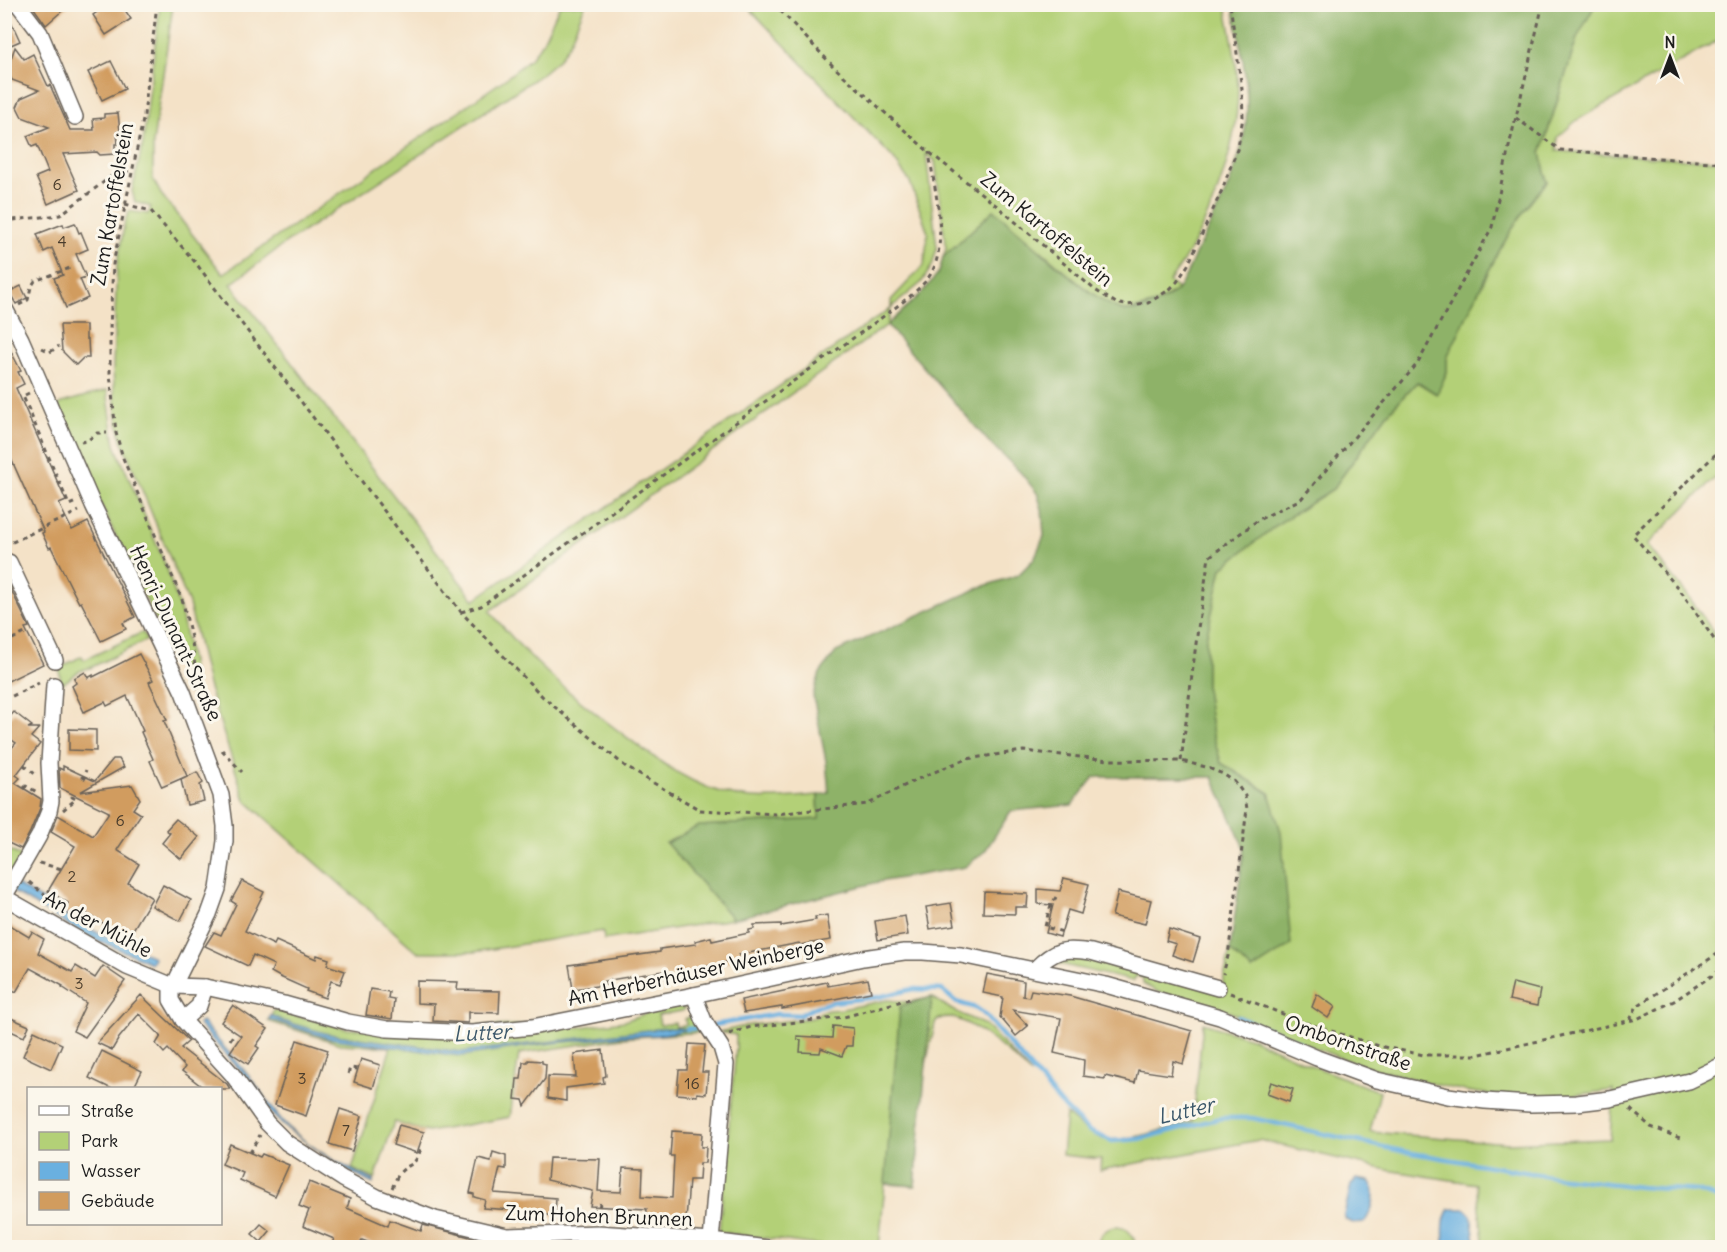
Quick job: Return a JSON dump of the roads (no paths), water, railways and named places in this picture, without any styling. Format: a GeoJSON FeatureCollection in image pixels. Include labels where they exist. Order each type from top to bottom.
{"type":"FeatureCollection","features":[{"type":"Feature","properties":{"kind":"street"},"geometry":{"type":"LineString","coordinates":[[18,4],[40,33],[75,117]]}},
{"type":"Feature","properties":{"kind":"street","name":"Henri-Dunant-Straße"},"geometry":{"type":"LineString","coordinates":[[6,309],[93,504],[183,692],[221,795],[225,819],[221,875],[212,906],[173,986]]}},
{"type":"Feature","properties":{"kind":"street"},"geometry":{"type":"LineString","coordinates":[[4,561],[9,562],[55,660]]}},
{"type":"Feature","properties":{"kind":"street"},"geometry":{"type":"LineString","coordinates":[[13,883],[50,811],[48,684]]}},
{"type":"Feature","properties":{"kind":"street","name":"An der Mühle"},"geometry":{"type":"LineString","coordinates":[[13,883],[127,967],[173,986]]}},
{"type":"Feature","properties":{"kind":"street"},"geometry":{"type":"LineString","coordinates":[[1035,969],[1055,952],[1078,950],[1218,988]]}},
{"type":"Feature","properties":{"kind":"street","name":"Am Herberhäuser Weinberge"},"geometry":{"type":"LineString","coordinates":[[173,986],[205,987],[378,1028],[452,1033],[532,1027],[863,958],[904,952],[962,955],[1035,969]]}},
{"type":"Feature","properties":{"kind":"street","name":"Ombornstraße"},"geometry":{"type":"LineString","coordinates":[[1035,969],[1106,985],[1220,1017],[1317,1058],[1387,1082],[1448,1096],[1505,1103],[1578,1103],[1610,1099],[1689,1081],[1722,1065]]}},
{"type":"Feature","properties":{"kind":"street","name":"Zum Hohen Brunnen"},"geometry":{"type":"LineString","coordinates":[[173,986],[171,1000],[183,1020],[231,1074],[267,1123],[287,1143],[343,1179],[386,1201],[435,1219],[536,1242],[564,1233],[598,1233],[711,1241],[767,1248]]}},
{"type":"Feature","properties":{"kind":"street"},"geometry":{"type":"LineString","coordinates":[[183,1020],[199,1006],[205,987]]}},
{"type":"Feature","properties":{"kind":"street"},"geometry":{"type":"LineString","coordinates":[[694,995],[704,1021],[724,1054],[726,1068],[711,1241]]}},
{"type":"Feature","properties":{"kind":"water"},"geometry":{"type":"Polygon","coordinates":[[[5,878],[92,930],[154,957],[151,963],[83,934],[5,887],[5,878]]]}},
{"type":"Feature","properties":{"kind":"water"},"geometry":{"type":"Polygon","coordinates":[[[271,1015],[283,1021],[328,1034],[461,1052],[666,1028],[693,1029],[658,1035],[622,1036],[543,1044],[461,1056],[328,1038],[269,1019],[271,1015]]]}},
{"type":"Feature","properties":{"kind":"water"},"geometry":{"type":"Polygon","coordinates":[[[202,1022],[250,1077],[284,1123],[315,1148],[338,1163],[374,1181],[373,1184],[342,1168],[285,1127],[272,1114],[241,1071],[198,1024],[202,1022]]]}},
{"type":"Feature","properties":{"kind":"water"},"geometry":{"type":"Polygon","coordinates":[[[1356,1179],[1369,1181],[1374,1190],[1374,1196],[1365,1222],[1353,1223],[1346,1220],[1344,1215],[1351,1185],[1356,1179]]]}},
{"type":"Feature","properties":{"kind":"water"},"geometry":{"type":"Polygon","coordinates":[[[1449,1209],[1465,1209],[1471,1215],[1476,1247],[1444,1247],[1444,1223],[1449,1209]]]}},
{"type":"Feature","properties":{"kind":"waterway","name":"Lutter"},"geometry":{"type":"LineString","coordinates":[[714,1025],[777,1014],[800,1015],[832,1002],[878,997],[913,989],[942,990],[956,1002],[976,1008],[983,1013],[1063,1106],[1089,1131],[1112,1141],[1139,1139],[1221,1118],[1252,1118],[1406,1152],[1555,1177],[1697,1191],[1715,1197],[1722,1203]]}},
{"type":"Feature","properties":{"kind":"waterway"},"geometry":{"type":"LineString","coordinates":[[1238,1017],[1299,1042]]}},
{"type":"Feature","properties":{"kind":"waterway","name":"Lutter"},"geometry":{"type":"LineString","coordinates":[[687,1029],[699,1028]]}},
{"type":"Feature","properties":{"kind":"waterway"},"geometry":{"type":"LineString","coordinates":[[588,1243],[681,1248]]}}]}
